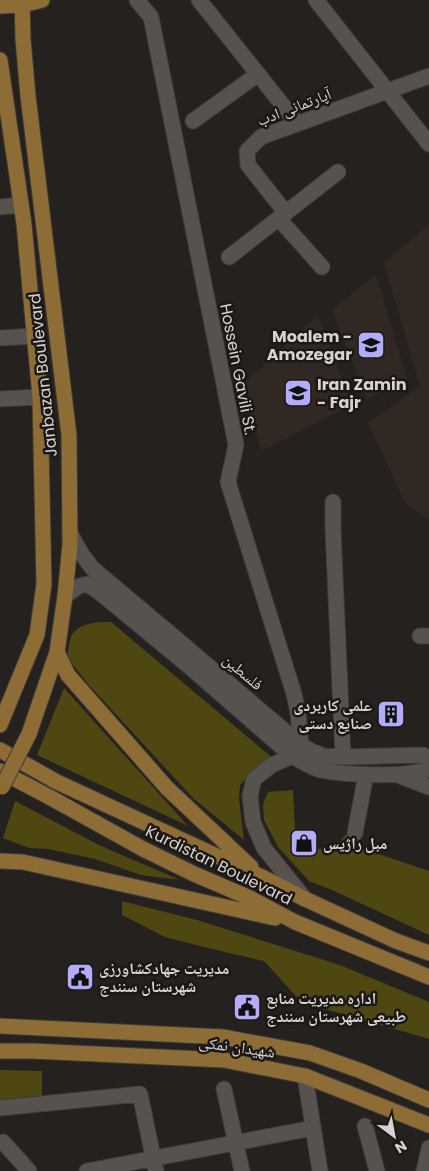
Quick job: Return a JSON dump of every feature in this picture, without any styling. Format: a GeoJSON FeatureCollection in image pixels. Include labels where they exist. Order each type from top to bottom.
{"type":"FeatureCollection","features":[{"type":"Feature","properties":{"kind":"main road"},"geometry":{"type":"LineString","coordinates":[[0,6],[42,0]]}},
{"type":"Feature","properties":{"kind":"main road","name":"Janbazan Boulevard"},"geometry":{"type":"LineString","coordinates":[[1,789],[29,734],[58,652],[70,533],[69,435],[28,96],[22,2]]}},
{"type":"Feature","properties":{"kind":"main road","name":"Janbazan Boulevard"},"geometry":{"type":"LineString","coordinates":[[0,60],[21,205],[35,336],[40,397],[44,584],[37,635],[2,720]]}},
{"type":"Feature","properties":{"kind":"main road"},"geometry":{"type":"LineString","coordinates":[[58,652],[68,675],[167,788],[262,877]]}},
{"type":"Feature","properties":{"kind":"main road","name":"Kurdistan Boulevard"},"geometry":{"type":"LineString","coordinates":[[0,750],[57,782],[262,877],[305,899],[429,953]]}},
{"type":"Feature","properties":{"kind":"main road","name":"Kurdistan Boulevard"},"geometry":{"type":"LineString","coordinates":[[0,771],[143,849],[194,874],[250,898],[295,922],[429,977]]}},
{"type":"Feature","properties":{"kind":"main road"},"geometry":{"type":"LineString","coordinates":[[0,861],[23,862],[295,922]]}},
{"type":"Feature","properties":{"kind":"main road","name":"شهیدان نمکی"},"geometry":{"type":"LineString","coordinates":[[0,1026],[223,1037],[310,1053],[361,1071],[429,1100]]}},
{"type":"Feature","properties":{"kind":"main road","name":"شهیدان نمکی"},"geometry":{"type":"LineString","coordinates":[[0,1051],[224,1060],[305,1076],[429,1125]]}},
{"type":"Feature","properties":{"kind":"street","name":"Hossein Gavili St."},"geometry":{"type":"LineString","coordinates":[[137,0],[151,16],[236,446],[228,482],[294,694],[298,713],[297,750]]}},
{"type":"Feature","properties":{"kind":"street"},"geometry":{"type":"LineString","coordinates":[[199,0],[298,124]]}},
{"type":"Feature","properties":{"kind":"street"},"geometry":{"type":"LineString","coordinates":[[316,0],[429,144]]}},
{"type":"Feature","properties":{"kind":"street"},"geometry":{"type":"LineString","coordinates":[[193,121],[258,74]]}},
{"type":"Feature","properties":{"kind":"street","name":"آپارتمانی ادب"},"geometry":{"type":"LineString","coordinates":[[282,216],[248,165],[247,150],[261,137],[429,76]]}},
{"type":"Feature","properties":{"kind":"street"},"geometry":{"type":"LineString","coordinates":[[229,258],[338,172]]}},
{"type":"Feature","properties":{"kind":"street"},"geometry":{"type":"LineString","coordinates":[[0,206],[21,205]]}},
{"type":"Feature","properties":{"kind":"street"},"geometry":{"type":"LineString","coordinates":[[282,216],[322,267]]}},
{"type":"Feature","properties":{"kind":"street"},"geometry":{"type":"LineString","coordinates":[[0,338],[35,336]]}},
{"type":"Feature","properties":{"kind":"street"},"geometry":{"type":"LineString","coordinates":[[0,399],[40,397]]}},
{"type":"Feature","properties":{"kind":"street"},"geometry":{"type":"LineString","coordinates":[[333,502],[332,521],[343,757]]}},
{"type":"Feature","properties":{"kind":"street","name":"فلسطین"},"geometry":{"type":"LineString","coordinates":[[70,533],[92,568],[179,640],[297,750],[304,763],[319,770],[366,774],[420,773],[429,769]]}},
{"type":"Feature","properties":{"kind":"street","name":"فلسطین"},"geometry":{"type":"LineString","coordinates":[[65,596],[78,586],[87,584],[100,592],[191,668],[297,750],[311,751],[324,756],[343,757],[423,755],[429,760]]}},
{"type":"Feature","properties":{"kind":"street"},"geometry":{"type":"LineString","coordinates":[[297,750],[272,765],[254,779],[250,796],[253,822],[264,848],[305,899]]}},
{"type":"Feature","properties":{"kind":"street"},"geometry":{"type":"LineString","coordinates":[[355,833],[366,774]]}},
{"type":"Feature","properties":{"kind":"street"},"geometry":{"type":"LineString","coordinates":[[396,774],[429,787]]}},
{"type":"Feature","properties":{"kind":"street"},"geometry":{"type":"LineString","coordinates":[[262,877],[264,848]]}},
{"type":"Feature","properties":{"kind":"street"},"geometry":{"type":"LineString","coordinates":[[305,1076],[320,1171]]}},
{"type":"Feature","properties":{"kind":"street"},"geometry":{"type":"LineString","coordinates":[[224,1089],[242,1171]]}},
{"type":"Feature","properties":{"kind":"street"},"geometry":{"type":"LineString","coordinates":[[0,1108],[140,1094],[154,1164]]}},
{"type":"Feature","properties":{"kind":"street"},"geometry":{"type":"LineString","coordinates":[[365,1126],[377,1171]]}},
{"type":"Feature","properties":{"kind":"street"},"geometry":{"type":"LineString","coordinates":[[87,1171],[154,1164],[236,1143],[313,1128]]}},
{"type":"Feature","properties":{"kind":"street"},"geometry":{"type":"LineString","coordinates":[[2,1142],[29,1171]]}},
{"type":"Feature","properties":{"kind":"street"},"geometry":{"type":"LineString","coordinates":[[424,1171],[429,1148]]}},
{"type":"Feature","properties":{"kind":"shaded area"},"geometry":{"type":"Polygon","coordinates":[[[429,224],[429,520],[405,503],[368,423],[420,386],[384,263],[429,224]]]}},
{"type":"Feature","properties":{"kind":"shaded area","name":"Moalem - Amozegar"},"geometry":{"type":"Polygon","coordinates":[[[376,274],[407,379],[367,400],[332,310],[376,274]]]}},
{"type":"Feature","properties":{"kind":"shaded area","name":"Iran Zamin - Fajr"},"geometry":{"type":"Polygon","coordinates":[[[318,315],[352,405],[261,451],[245,382],[318,315]]]}},
{"type":"Feature","properties":{"kind":"shaded area"},"geometry":{"type":"Polygon","coordinates":[[[100,622],[111,622],[275,760],[259,768],[240,785],[239,798],[244,840],[193,798],[88,684],[67,657],[71,637],[78,628],[100,622]]]}},
{"type":"Feature","properties":{"kind":"shaded area"},"geometry":{"type":"Polygon","coordinates":[[[64,688],[188,826],[37,755],[64,688]]]}},
{"type":"Feature","properties":{"kind":"shaded area"},"geometry":{"type":"Polygon","coordinates":[[[293,790],[296,848],[327,849],[337,846],[346,834],[358,847],[429,871],[429,935],[309,881],[278,847],[264,820],[263,804],[268,792],[293,790]]]}},
{"type":"Feature","properties":{"kind":"shaded area"},"geometry":{"type":"Polygon","coordinates":[[[15,801],[101,846],[180,880],[141,875],[95,859],[48,849],[29,848],[3,838],[15,801]]]}},
{"type":"Feature","properties":{"kind":"shaded area"},"geometry":{"type":"Polygon","coordinates":[[[122,901],[197,920],[340,965],[429,1002],[429,1039],[311,1005],[296,996],[264,961],[165,937],[122,915],[122,901]]]}},
{"type":"Feature","properties":{"kind":"shaded area"},"geometry":{"type":"Polygon","coordinates":[[[0,1070],[42,1071],[42,1098],[0,1100],[0,1070]]]}},
{"type":"Feature","properties":{"kind":"place","name":"Moalem - Amozegar"},"geometry":{"type":"Point","coordinates":[371,345]}},
{"type":"Feature","properties":{"kind":"place","name":"Iran Zamin - Fajr"},"geometry":{"type":"Point","coordinates":[298,393]}},
{"type":"Feature","properties":{"kind":"place","name":"علمی کاربردی صنایع دستی"},"geometry":{"type":"Point","coordinates":[391,714]}},
{"type":"Feature","properties":{"kind":"place","name":"مبل راژیس"},"geometry":{"type":"Point","coordinates":[304,843]}},
{"type":"Feature","properties":{"kind":"place","name":"مدیریت جهادکشاورزی شهرستان سنندج"},"geometry":{"type":"Point","coordinates":[80,977]}},
{"type":"Feature","properties":{"kind":"place","name":"اداره مدیریت منابع طبیعی شهرستان سنندج"},"geometry":{"type":"Point","coordinates":[247,1007]}}]}
